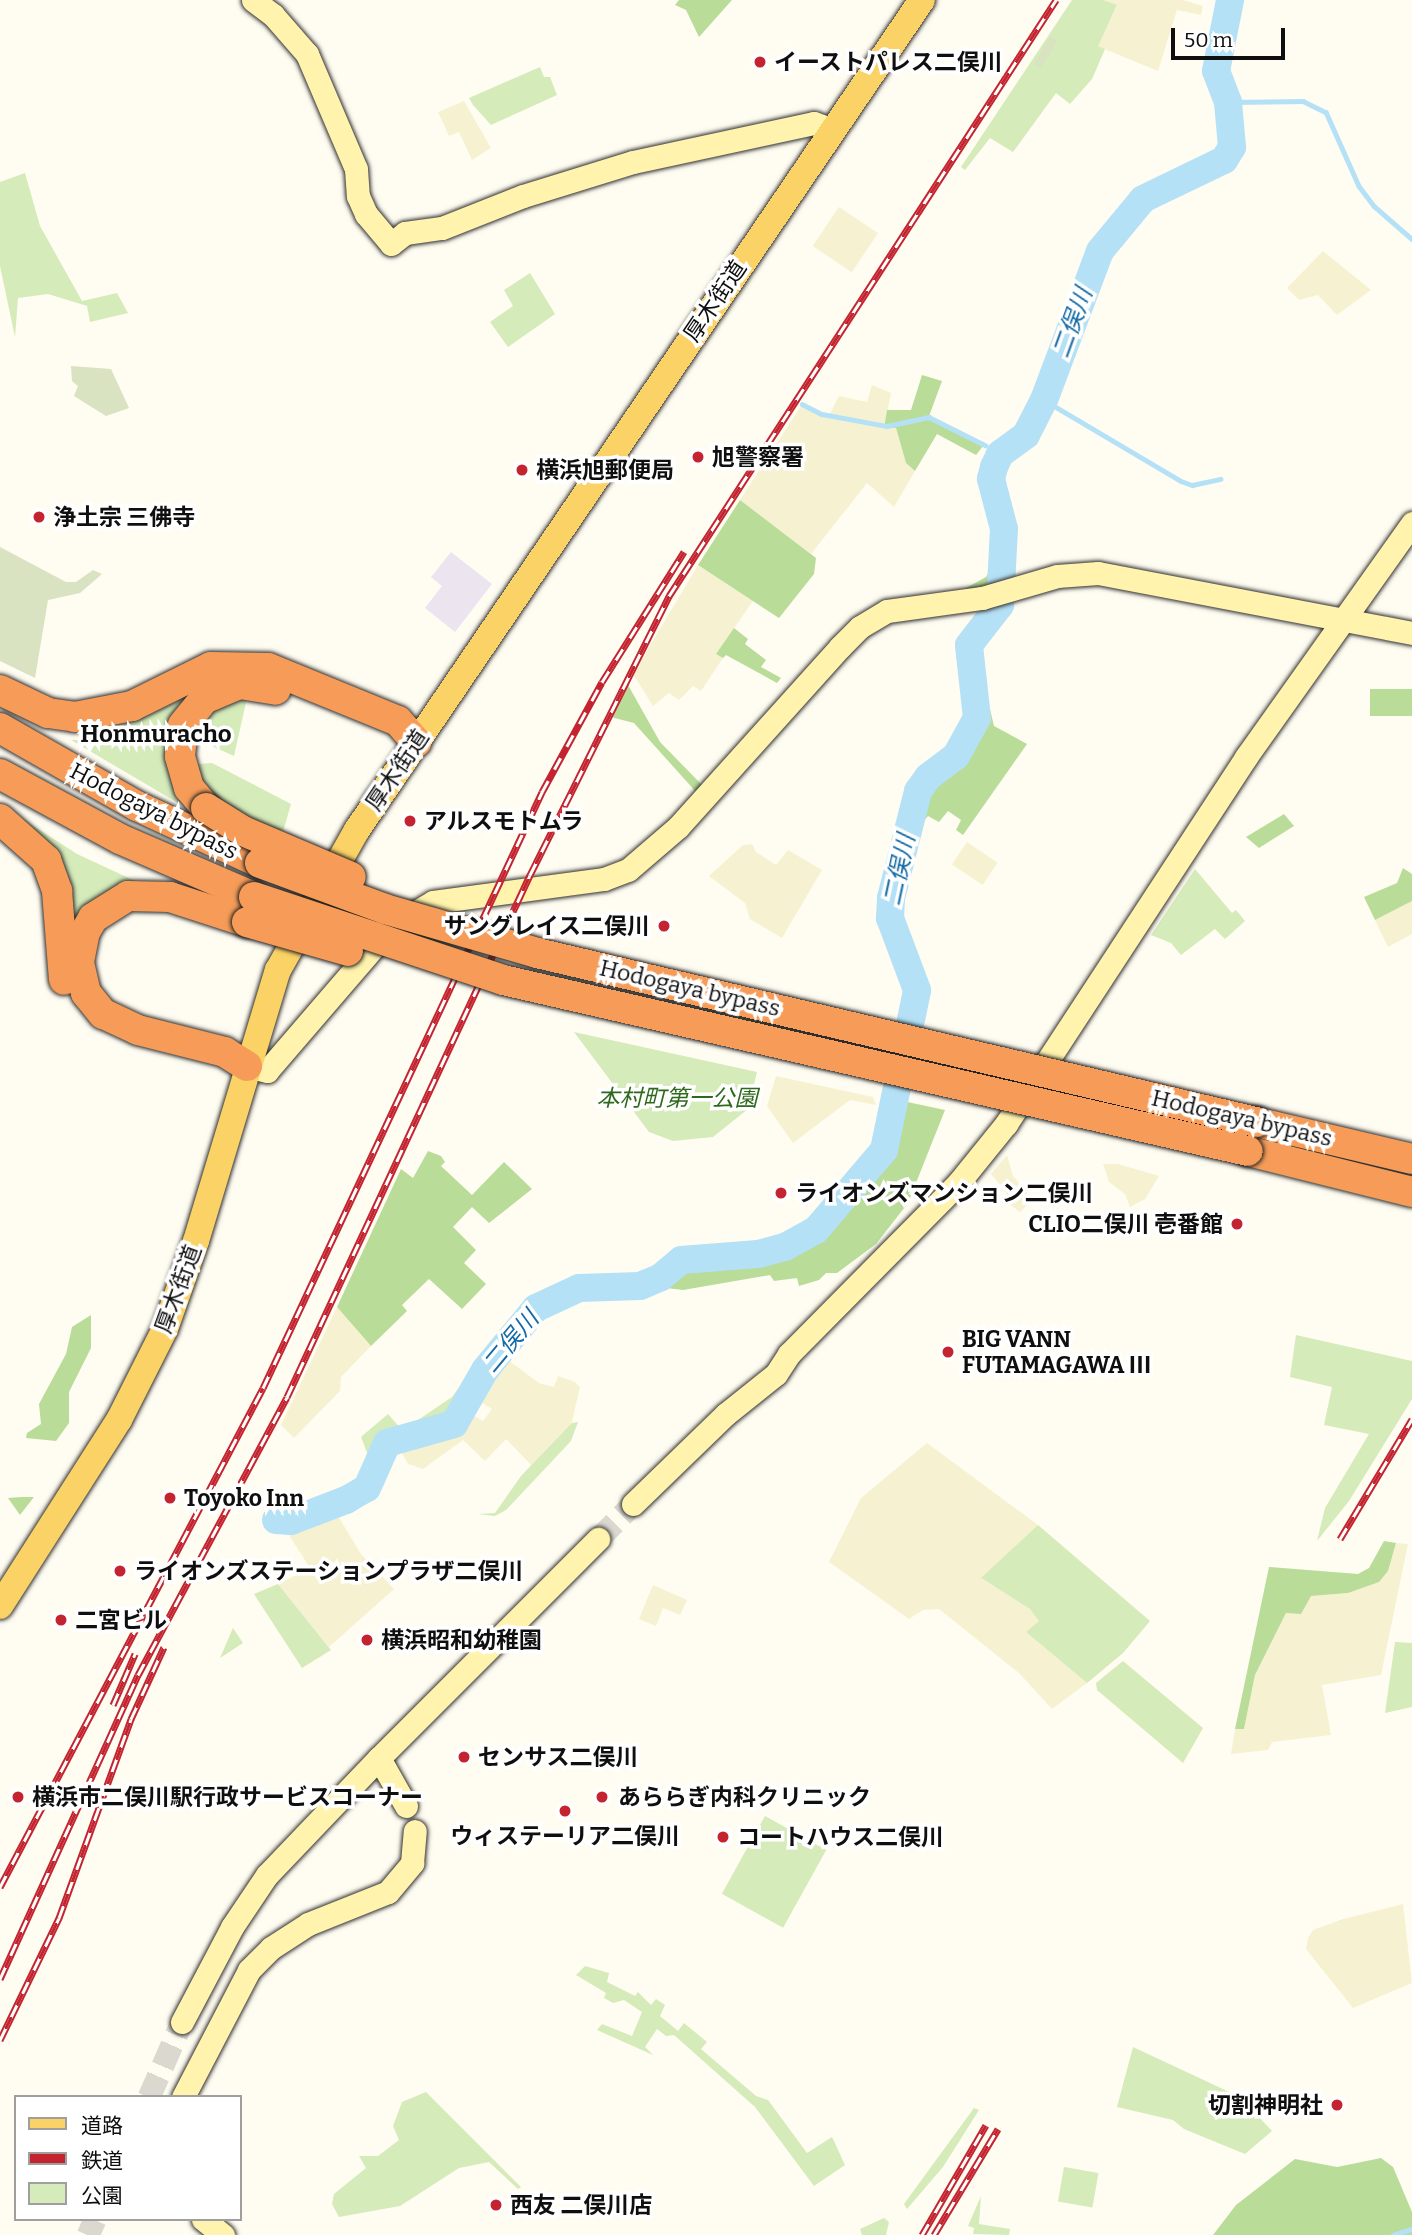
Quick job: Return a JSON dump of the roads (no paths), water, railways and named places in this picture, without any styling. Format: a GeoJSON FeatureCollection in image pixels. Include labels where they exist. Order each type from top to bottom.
{"type":"FeatureCollection","features":[{"type":"Feature","properties":{"kind":"highway"},"geometry":{"type":"LineString","coordinates":[[0,690],[48,713],[75,717],[132,706],[211,667],[268,668],[398,720],[416,742]]}},
{"type":"Feature","properties":{"kind":"highway"},"geometry":{"type":"LineString","coordinates":[[416,742],[388,737],[271,688],[240,684],[204,699],[183,725],[180,756],[189,788],[206,808],[243,831],[384,892],[639,976]]}},
{"type":"Feature","properties":{"kind":"highway","name":"Hodogaya bypass"},"geometry":{"type":"LineString","coordinates":[[0,728],[137,806],[260,863],[454,930],[1412,1159]]}},
{"type":"Feature","properties":{"kind":"highway","name":"Hodogaya bypass"},"geometry":{"type":"LineString","coordinates":[[0,774],[251,909],[409,969],[519,994],[618,1009],[1248,1151],[1412,1192]]}},
{"type":"Feature","properties":{"kind":"highway"},"geometry":{"type":"LineString","coordinates":[[0,820],[46,860],[57,891],[64,979],[86,1022],[129,1044],[221,1067],[247,1066]]}},
{"type":"Feature","properties":{"kind":"highway"},"geometry":{"type":"LineString","coordinates":[[247,1066],[225,1052],[138,1030],[103,1014],[86,993],[79,962],[85,932],[93,918],[128,896],[170,897],[251,909]]}},
{"type":"Feature","properties":{"kind":"main road","name":"厚木街道"},"geometry":{"type":"LineString","coordinates":[[0,1606],[119,1420],[165,1329],[197,1241],[247,1066],[278,970],[357,830],[922,0]]}},
{"type":"Feature","properties":{"kind":"street"},"geometry":{"type":"LineString","coordinates":[[253,0],[273,15],[307,54],[356,169],[362,205],[391,244],[405,233],[442,228],[523,196],[633,162],[814,123],[834,130]]}},
{"type":"Feature","properties":{"kind":"street"},"geometry":{"type":"LineString","coordinates":[[633,1504],[726,1414],[745,1387],[789,1354],[959,1182],[1006,1124],[1189,844],[1343,618],[1412,523]]}},
{"type":"Feature","properties":{"kind":"street"},"geometry":{"type":"LineString","coordinates":[[247,1066],[267,1071],[391,928],[433,902],[604,879],[628,870],[678,827],[860,627],[887,611],[982,597],[1057,576],[1098,573],[1343,618],[1412,634]]}},
{"type":"Feature","properties":{"kind":"street"},"geometry":{"type":"LineString","coordinates":[[182,2022],[226,1936],[267,1875],[379,1758],[598,1539]]}},
{"type":"Feature","properties":{"kind":"street"},"geometry":{"type":"LineString","coordinates":[[379,1758],[406,1807]]}},
{"type":"Feature","properties":{"kind":"street"},"geometry":{"type":"LineString","coordinates":[[184,2095],[249,1970],[271,1948],[308,1924],[388,1892],[412,1863],[415,1831]]}},
{"type":"Feature","properties":{"kind":"street"},"geometry":{"type":"LineString","coordinates":[[206,2221],[223,2235]]}},
{"type":"Feature","properties":{"kind":"waterway","name":"二俣川"},"geometry":{"type":"LineString","coordinates":[[276,1520],[291,1521],[346,1500],[367,1488],[387,1443],[454,1424],[485,1370],[536,1308],[579,1288],[640,1286],[661,1277],[681,1260],[758,1254],[785,1247],[816,1230],[884,1150],[917,990],[890,918],[891,898],[918,791],[928,777],[956,756],[977,718],[969,645],[1000,605],[1004,529],[991,479],[994,467],[1000,454],[1026,435],[1044,400],[1100,251],[1143,199],[1224,160],[1232,147],[1228,102],[1216,71],[1230,0]]}},
{"type":"Feature","properties":{"kind":"waterway"},"geometry":{"type":"LineString","coordinates":[[1228,102],[1303,101],[1326,112],[1359,186],[1374,206],[1412,239]]}},
{"type":"Feature","properties":{"kind":"waterway"},"geometry":{"type":"LineString","coordinates":[[1044,400],[1181,481],[1192,485],[1220,479]]}},
{"type":"Feature","properties":{"kind":"waterway"},"geometry":{"type":"LineString","coordinates":[[802,404],[822,414],[887,426],[929,417],[985,445]]}},
{"type":"Feature","properties":{"kind":"waterway","name":"二俣川"},"geometry":{"type":"LineString","coordinates":[[994,449],[1000,454]]}},
{"type":"Feature","properties":{"kind":"waterway"},"geometry":{"type":"LineString","coordinates":[[1393,2235],[1412,2229]]}},
{"type":"Feature","properties":{"kind":"tunnel"},"geometry":{"type":"LineString","coordinates":[[598,1539],[633,1504]]}},
{"type":"Feature","properties":{"kind":"tunnel"},"geometry":{"type":"LineString","coordinates":[[150,2095],[182,2022]]}},
{"type":"Feature","properties":{"kind":"tunnel"},"geometry":{"type":"LineString","coordinates":[[88,2235],[94,2221]]}},
{"type":"Feature","properties":{"kind":"railway"},"geometry":{"type":"LineString","coordinates":[[0,1979],[138,1675],[287,1397],[530,875],[669,596],[1056,0]]}},
{"type":"Feature","properties":{"kind":"railway"},"geometry":{"type":"LineString","coordinates":[[0,1887],[263,1388],[542,792],[602,682],[684,552]]}},
{"type":"Feature","properties":{"kind":"railway"},"geometry":{"type":"LineString","coordinates":[[1340,1539],[1412,1419]]}},
{"type":"Feature","properties":{"kind":"railway"},"geometry":{"type":"LineString","coordinates":[[0,2040],[59,1918],[131,1719],[164,1647]]}},
{"type":"Feature","properties":{"kind":"railway"},"geometry":{"type":"LineString","coordinates":[[113,1705],[135,1654]]}},
{"type":"Feature","properties":{"kind":"railway"},"geometry":{"type":"LineString","coordinates":[[922,2235],[986,2125]]}},
{"type":"Feature","properties":{"kind":"railway"},"geometry":{"type":"LineString","coordinates":[[934,2235],[998,2129]]}},
{"type":"Feature","properties":{"kind":"place","name":"イーストパレス二俣川"},"geometry":{"type":"Point","coordinates":[760,62]}},
{"type":"Feature","properties":{"kind":"place","name":"旭警察署"},"geometry":{"type":"Point","coordinates":[698,457]}},
{"type":"Feature","properties":{"kind":"place","name":"横浜旭郵便局"},"geometry":{"type":"Point","coordinates":[522,470]}},
{"type":"Feature","properties":{"kind":"place","name":"浄土宗 三佛寺"},"geometry":{"type":"Point","coordinates":[39,517]}},
{"type":"Feature","properties":{"kind":"place","name":"アルスモトムラ"},"geometry":{"type":"Point","coordinates":[410,821]}},
{"type":"Feature","properties":{"kind":"place","name":"サングレイス二俣川"},"geometry":{"type":"Point","coordinates":[664,926]}},
{"type":"Feature","properties":{"kind":"place","name":"ライオンズマンション二俣川"},"geometry":{"type":"Point","coordinates":[781,1193]}},
{"type":"Feature","properties":{"kind":"place","name":"CLIO二俣川 壱番館"},"geometry":{"type":"Point","coordinates":[1237,1224]}},
{"type":"Feature","properties":{"kind":"place","name":"BIG VANN FUTAMAGAWA Ⅲ"},"geometry":{"type":"Point","coordinates":[948,1352]}},
{"type":"Feature","properties":{"kind":"place","name":"Toyoko Inn"},"geometry":{"type":"Point","coordinates":[170,1498]}},
{"type":"Feature","properties":{"kind":"place","name":"ライオンズステーションプラザ二俣川"},"geometry":{"type":"Point","coordinates":[120,1571]}},
{"type":"Feature","properties":{"kind":"place","name":"二宮ビル"},"geometry":{"type":"Point","coordinates":[61,1620]}},
{"type":"Feature","properties":{"kind":"place","name":"横浜昭和幼稚園"},"geometry":{"type":"Point","coordinates":[367,1640]}},
{"type":"Feature","properties":{"kind":"place","name":"センサス二俣川"},"geometry":{"type":"Point","coordinates":[464,1757]}},
{"type":"Feature","properties":{"kind":"place","name":"横浜市二俣川駅行政サービスコーナー"},"geometry":{"type":"Point","coordinates":[18,1797]}},
{"type":"Feature","properties":{"kind":"place","name":"あららぎ内科クリニック"},"geometry":{"type":"Point","coordinates":[602,1797]}},
{"type":"Feature","properties":{"kind":"place","name":"ウィステーリア二俣川"},"geometry":{"type":"Point","coordinates":[565,1811]}},
{"type":"Feature","properties":{"kind":"place","name":"コートハウス二俣川"},"geometry":{"type":"Point","coordinates":[723,1837]}},
{"type":"Feature","properties":{"kind":"place","name":"切割神明社"},"geometry":{"type":"Point","coordinates":[1337,2105]}},
{"type":"Feature","properties":{"kind":"place","name":"西友 二俣川店"},"geometry":{"type":"Point","coordinates":[496,2205]}},
{"type":"Feature","properties":{"kind":"district","name":"Honmuracho"},"geometry":{"type":"Point","coordinates":[156,735]}},
{"type":"Feature","properties":{"kind":"park label","name":"本村町第一公園"},"geometry":{"type":"Point","coordinates":[677,1098]}}]}
